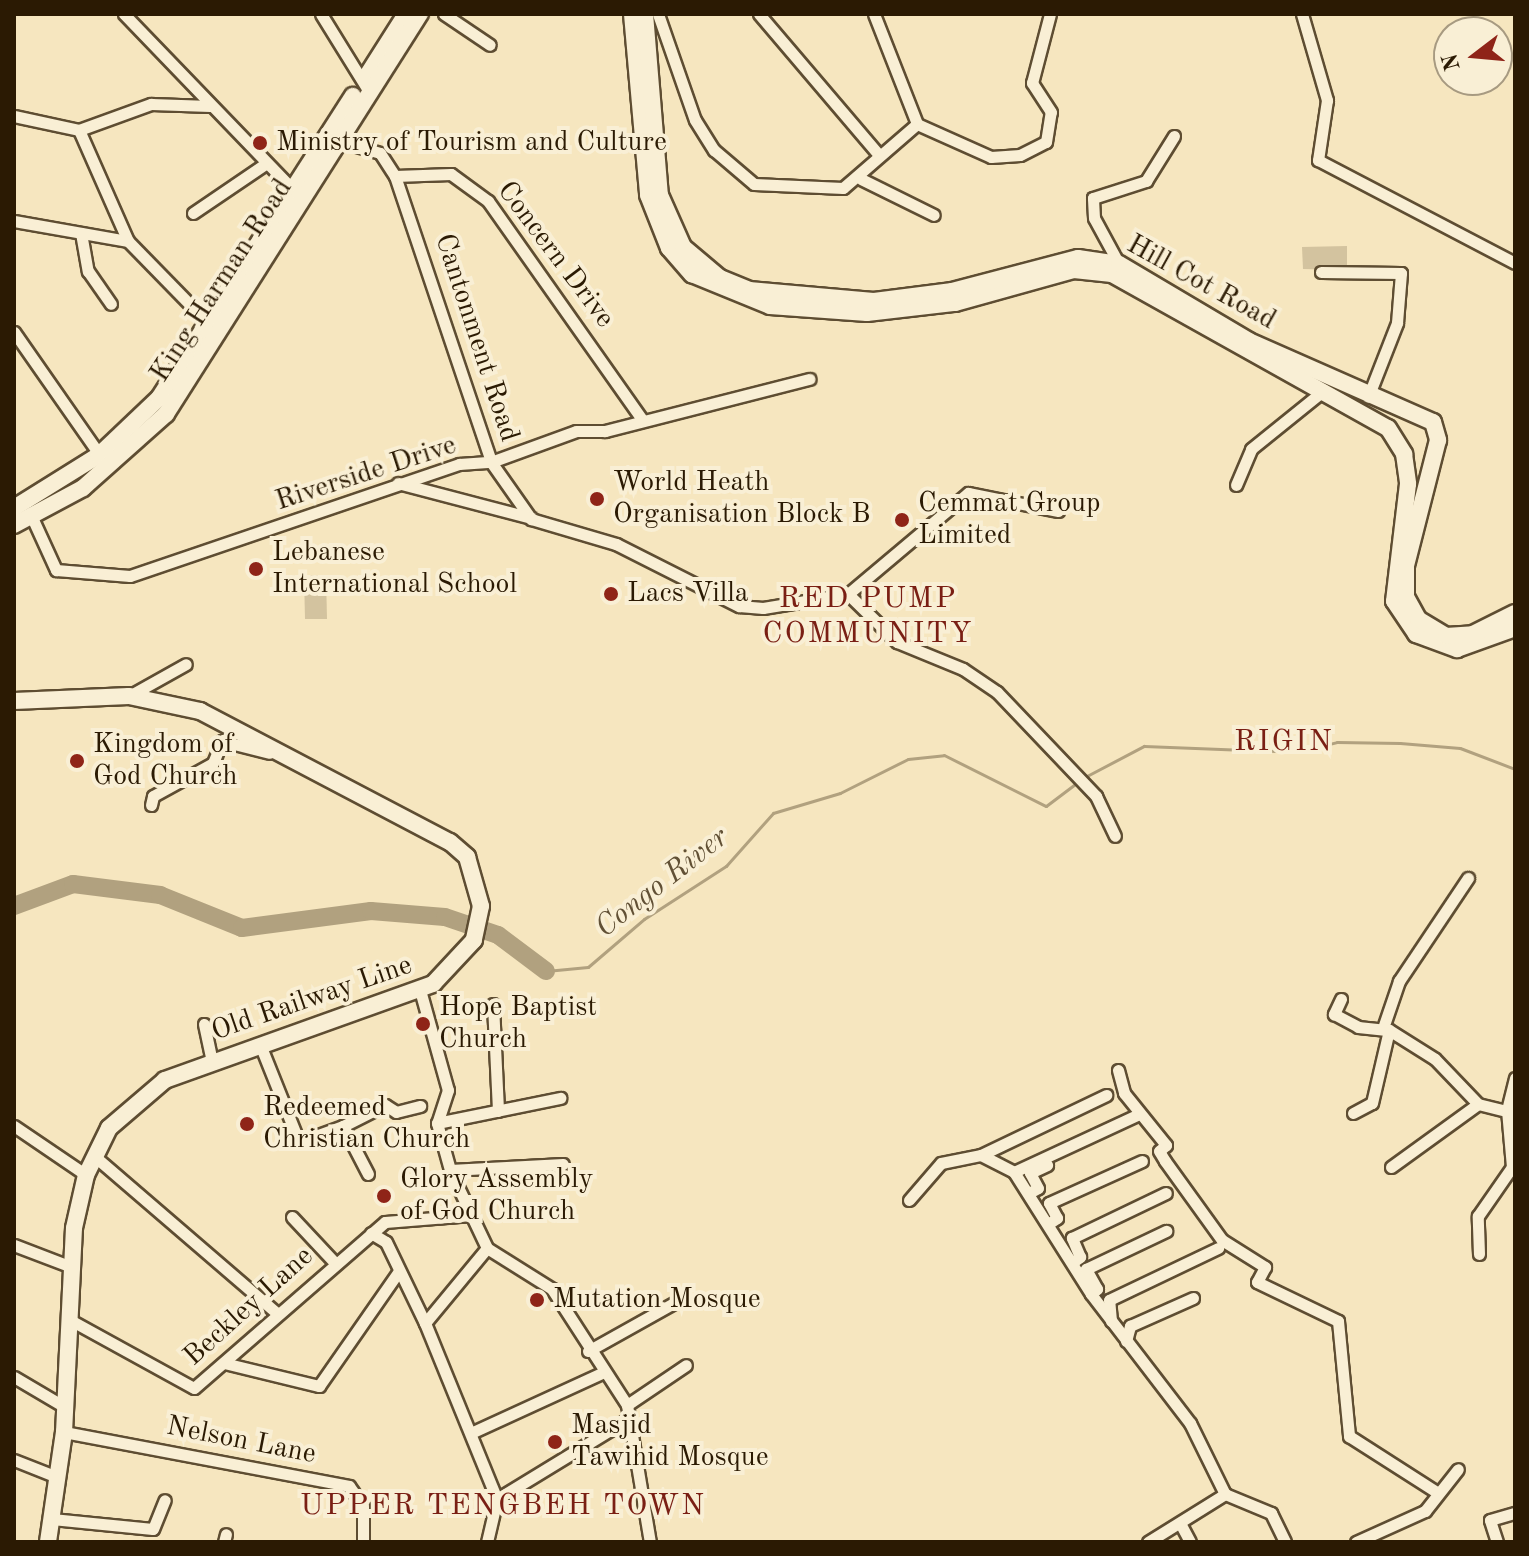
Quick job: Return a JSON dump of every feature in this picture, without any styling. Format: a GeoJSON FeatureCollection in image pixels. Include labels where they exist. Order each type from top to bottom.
{"type":"FeatureCollection","features":[{"type":"Feature","properties":{"kind":"main road","name":"King Harman Road"},"geometry":{"type":"LineString","coordinates":[[14,525],[23,509],[104,461],[166,414],[300,197],[406,14]]}},
{"type":"Feature","properties":{"kind":"main road","name":"King Harman Road"},"geometry":{"type":"LineString","coordinates":[[365,86],[420,14]]}},
{"type":"Feature","properties":{"kind":"main road","name":"Hill Cot Road"},"geometry":{"type":"LineString","coordinates":[[632,14],[657,226],[692,274],[714,289],[770,306],[891,312],[955,303],[1047,275],[1096,270],[1376,417],[1401,448]]}},
{"type":"Feature","properties":{"kind":"main road","name":"Hill Cot Road"},"geometry":{"type":"LineString","coordinates":[[645,14],[660,195],[683,247],[720,278],[749,290],[874,301],[952,291],[1078,258],[1119,264],[1249,341],[1368,397],[1423,418]]}},
{"type":"Feature","properties":{"kind":"main road"},"geometry":{"type":"LineString","coordinates":[[1515,613],[1458,637],[1434,631],[1412,610],[1406,566],[1438,432],[1423,418],[1406,422],[1401,448],[1406,512],[1392,577],[1405,623],[1431,644],[1457,649],[1515,628]]}},
{"type":"Feature","properties":{"kind":"main road"},"geometry":{"type":"LineString","coordinates":[[1401,448],[1427,458],[1436,449]]}},
{"type":"Feature","properties":{"kind":"main road","name":"Old Railway Line"},"geometry":{"type":"LineString","coordinates":[[14,701],[129,696],[200,711],[450,842],[467,857],[480,919],[474,940],[448,972],[420,990],[261,1047],[212,1061],[145,1093],[93,1155],[86,1175],[72,1267],[72,1321],[64,1432],[48,1542]]}},
{"type":"Feature","properties":{"kind":"street"},"geometry":{"type":"LineString","coordinates":[[124,14],[300,197]]}},
{"type":"Feature","properties":{"kind":"street"},"geometry":{"type":"LineString","coordinates":[[321,14],[365,86]]}},
{"type":"Feature","properties":{"kind":"street"},"geometry":{"type":"LineString","coordinates":[[444,14],[490,45]]}},
{"type":"Feature","properties":{"kind":"street"},"geometry":{"type":"LineString","coordinates":[[658,14],[695,120],[732,168],[754,184],[824,192],[861,179],[879,155],[917,124]]}},
{"type":"Feature","properties":{"kind":"street"},"geometry":{"type":"LineString","coordinates":[[759,14],[879,155]]}},
{"type":"Feature","properties":{"kind":"street"},"geometry":{"type":"LineString","coordinates":[[874,14],[917,124],[991,157],[1020,155],[1046,142],[1051,112],[1032,83],[1050,14]]}},
{"type":"Feature","properties":{"kind":"street"},"geometry":{"type":"LineString","coordinates":[[1302,14],[1327,100],[1318,160],[1515,263]]}},
{"type":"Feature","properties":{"kind":"street"},"geometry":{"type":"LineString","coordinates":[[14,116],[79,130],[151,104],[210,106]]}},
{"type":"Feature","properties":{"kind":"street"},"geometry":{"type":"LineString","coordinates":[[79,130],[128,241],[216,330]]}},
{"type":"Feature","properties":{"kind":"street"},"geometry":{"type":"LineString","coordinates":[[1119,264],[1094,218],[1093,198],[1146,181],[1174,136]]}},
{"type":"Feature","properties":{"kind":"street","name":"Cantonment Road"},"geometry":{"type":"LineString","coordinates":[[334,140],[380,153],[395,176],[491,462],[531,519]]}},
{"type":"Feature","properties":{"kind":"street"},"geometry":{"type":"LineString","coordinates":[[193,213],[265,164]]}},
{"type":"Feature","properties":{"kind":"street","name":"Concern Drive"},"geometry":{"type":"LineString","coordinates":[[395,176],[451,174],[488,201],[643,421]]}},
{"type":"Feature","properties":{"kind":"street"},"geometry":{"type":"LineString","coordinates":[[861,179],[934,215]]}},
{"type":"Feature","properties":{"kind":"street"},"geometry":{"type":"LineString","coordinates":[[14,221],[128,241]]}},
{"type":"Feature","properties":{"kind":"street"},"geometry":{"type":"LineString","coordinates":[[81,233],[88,271],[111,304]]}},
{"type":"Feature","properties":{"kind":"street"},"geometry":{"type":"LineString","coordinates":[[1321,272],[1401,273],[1397,323],[1368,397]]}},
{"type":"Feature","properties":{"kind":"street"},"geometry":{"type":"LineString","coordinates":[[14,332],[104,461]]}},
{"type":"Feature","properties":{"kind":"street","name":"Riverside Drive"},"geometry":{"type":"LineString","coordinates":[[23,509],[56,570],[130,576],[398,483],[491,462],[576,431],[643,421],[809,379]]}},
{"type":"Feature","properties":{"kind":"street"},"geometry":{"type":"LineString","coordinates":[[1236,485],[1251,449],[1324,390]]}},
{"type":"Feature","properties":{"kind":"street"},"geometry":{"type":"LineString","coordinates":[[398,483],[531,519],[644,555],[739,606],[798,606],[848,594],[959,496],[985,491],[1058,511]]}},
{"type":"Feature","properties":{"kind":"street"},"geometry":{"type":"LineString","coordinates":[[848,594],[897,642],[963,669],[997,692],[1079,781],[1115,836]]}},
{"type":"Feature","properties":{"kind":"street"},"geometry":{"type":"LineString","coordinates":[[129,696],[186,664]]}},
{"type":"Feature","properties":{"kind":"street"},"geometry":{"type":"LineString","coordinates":[[151,805],[153,796],[213,763],[222,741],[286,756]]}},
{"type":"Feature","properties":{"kind":"street"},"geometry":{"type":"LineString","coordinates":[[1353,1113],[1372,1103],[1399,981],[1468,878]]}},
{"type":"Feature","properties":{"kind":"street"},"geometry":{"type":"LineString","coordinates":[[420,990],[448,1090],[437,1123],[450,1170],[487,1248],[552,1289],[588,1351],[627,1405],[647,1492],[650,1542]]}},
{"type":"Feature","properties":{"kind":"street"},"geometry":{"type":"LineString","coordinates":[[1341,999],[1334,1014],[1358,1027],[1386,1029],[1435,1059],[1478,1104],[1511,1111]]}},
{"type":"Feature","properties":{"kind":"street"},"geometry":{"type":"LineString","coordinates":[[493,1004],[498,1111]]}},
{"type":"Feature","properties":{"kind":"street"},"geometry":{"type":"LineString","coordinates":[[204,1024],[212,1061]]}},
{"type":"Feature","properties":{"kind":"street"},"geometry":{"type":"LineString","coordinates":[[261,1047],[299,1142],[343,1126],[385,1105],[396,1112],[420,1106]]}},
{"type":"Feature","properties":{"kind":"street"},"geometry":{"type":"LineString","coordinates":[[1118,1070],[1139,1114],[1153,1125],[1166,1145],[1159,1151],[1165,1161],[1222,1240],[1265,1267],[1257,1282],[1338,1321],[1349,1436],[1438,1493]]}},
{"type":"Feature","properties":{"kind":"street"},"geometry":{"type":"LineString","coordinates":[[1479,1254],[1478,1216],[1512,1167],[1511,1111],[1515,1078]]}},
{"type":"Feature","properties":{"kind":"street"},"geometry":{"type":"LineString","coordinates":[[909,1200],[941,1163],[981,1155],[1106,1095]]}},
{"type":"Feature","properties":{"kind":"street"},"geometry":{"type":"LineString","coordinates":[[437,1123],[560,1098]]}},
{"type":"Feature","properties":{"kind":"street"},"geometry":{"type":"LineString","coordinates":[[1391,1167],[1478,1104]]}},
{"type":"Feature","properties":{"kind":"street"},"geometry":{"type":"LineString","coordinates":[[1014,1172],[1139,1114]]}},
{"type":"Feature","properties":{"kind":"street"},"geometry":{"type":"LineString","coordinates":[[14,1126],[86,1175]]}},
{"type":"Feature","properties":{"kind":"street"},"geometry":{"type":"LineString","coordinates":[[343,1126],[368,1174]]}},
{"type":"Feature","properties":{"kind":"street"},"geometry":{"type":"LineString","coordinates":[[1029,1193],[1038,1188],[1030,1173],[1123,1129]]}},
{"type":"Feature","properties":{"kind":"street"},"geometry":{"type":"LineString","coordinates":[[93,1155],[278,1314]]}},
{"type":"Feature","properties":{"kind":"street"},"geometry":{"type":"LineString","coordinates":[[981,1155],[1014,1172],[1091,1294],[1190,1423],[1225,1494],[1271,1513],[1285,1542]]}},
{"type":"Feature","properties":{"kind":"street"},"geometry":{"type":"LineString","coordinates":[[1048,1224],[1057,1218],[1049,1203],[1142,1161]]}},
{"type":"Feature","properties":{"kind":"street"},"geometry":{"type":"LineString","coordinates":[[450,1170],[563,1164]]}},
{"type":"Feature","properties":{"kind":"street"},"geometry":{"type":"LineString","coordinates":[[1073,1262],[1080,1257],[1072,1238],[1166,1193]]}},
{"type":"Feature","properties":{"kind":"street","name":"Beckley Lane"},"geometry":{"type":"LineString","coordinates":[[72,1321],[187,1389],[224,1363],[371,1233],[402,1215],[472,1215]]}},
{"type":"Feature","properties":{"kind":"street"},"geometry":{"type":"LineString","coordinates":[[292,1217],[335,1263]]}},
{"type":"Feature","properties":{"kind":"street"},"geometry":{"type":"LineString","coordinates":[[1091,1294],[1097,1289],[1086,1269],[1166,1231]]}},
{"type":"Feature","properties":{"kind":"street"},"geometry":{"type":"LineString","coordinates":[[371,1233],[386,1242],[473,1432],[497,1499],[487,1542]]}},
{"type":"Feature","properties":{"kind":"street"},"geometry":{"type":"LineString","coordinates":[[14,1245],[72,1267]]}},
{"type":"Feature","properties":{"kind":"street"},"geometry":{"type":"LineString","coordinates":[[425,1323],[487,1248]]}},
{"type":"Feature","properties":{"kind":"street"},"geometry":{"type":"LineString","coordinates":[[1111,1321],[1109,1300],[1218,1248]]}},
{"type":"Feature","properties":{"kind":"street"},"geometry":{"type":"LineString","coordinates":[[224,1363],[319,1386],[399,1271]]}},
{"type":"Feature","properties":{"kind":"street"},"geometry":{"type":"LineString","coordinates":[[1126,1341],[1130,1326],[1193,1298]]}},
{"type":"Feature","properties":{"kind":"street"},"geometry":{"type":"LineString","coordinates":[[588,1351],[681,1299]]}},
{"type":"Feature","properties":{"kind":"street"},"geometry":{"type":"LineString","coordinates":[[627,1405],[686,1365]]}},
{"type":"Feature","properties":{"kind":"street"},"geometry":{"type":"LineString","coordinates":[[473,1432],[604,1372]]}},
{"type":"Feature","properties":{"kind":"street"},"geometry":{"type":"LineString","coordinates":[[14,1377],[65,1407]]}},
{"type":"Feature","properties":{"kind":"street"},"geometry":{"type":"LineString","coordinates":[[497,1499],[628,1419]]}},
{"type":"Feature","properties":{"kind":"street","name":"Nelson Lane"},"geometry":{"type":"LineString","coordinates":[[64,1432],[349,1486],[363,1506],[363,1542]]}},
{"type":"Feature","properties":{"kind":"street"},"geometry":{"type":"LineString","coordinates":[[14,1460],[57,1477]]}},
{"type":"Feature","properties":{"kind":"street"},"geometry":{"type":"LineString","coordinates":[[1356,1542],[1425,1511],[1458,1469]]}},
{"type":"Feature","properties":{"kind":"street"},"geometry":{"type":"LineString","coordinates":[[1148,1542],[1225,1494]]}},
{"type":"Feature","properties":{"kind":"street"},"geometry":{"type":"LineString","coordinates":[[52,1519],[153,1529],[165,1500]]}},
{"type":"Feature","properties":{"kind":"street"},"geometry":{"type":"LineString","coordinates":[[1497,1542],[1490,1520],[1515,1513]]}},
{"type":"Feature","properties":{"kind":"street"},"geometry":{"type":"LineString","coordinates":[[1180,1523],[1190,1542]]}},
{"type":"Feature","properties":{"kind":"shaded area"},"geometry":{"type":"Polygon","coordinates":[[[1347,246],[1347,270],[1303,269],[1302,247],[1347,246]]]}},
{"type":"Feature","properties":{"kind":"shaded area"},"geometry":{"type":"Polygon","coordinates":[[[326,575],[327,619],[305,619],[304,576],[326,575]]]}},
{"type":"Feature","properties":{"kind":"waterway","name":"Congo River"},"geometry":{"type":"LineString","coordinates":[[1083,778],[1144,746],[1297,752],[1337,742],[1400,743],[1460,748],[1515,769]]}},
{"type":"Feature","properties":{"kind":"waterway","name":"Congo River"},"geometry":{"type":"LineString","coordinates":[[546,971],[588,967],[644,919],[726,866],[773,813],[840,793],[908,759],[944,755],[1046,806],[1077,783]]}},
{"type":"Feature","properties":{"kind":"waterway"},"geometry":{"type":"LineString","coordinates":[[14,906],[73,884],[160,895],[242,928],[371,911],[445,917],[498,935],[546,971]]}},
{"type":"Feature","properties":{"kind":"place","name":"Ministry of Tourism and Culture"},"geometry":{"type":"Point","coordinates":[260,143]}},
{"type":"Feature","properties":{"kind":"place","name":"World Heath Organisation Block B"},"geometry":{"type":"Point","coordinates":[597,499]}},
{"type":"Feature","properties":{"kind":"place","name":"Cemmat Group Limited"},"geometry":{"type":"Point","coordinates":[902,520]}},
{"type":"Feature","properties":{"kind":"place","name":"Lebanese International School"},"geometry":{"type":"Point","coordinates":[256,569]}},
{"type":"Feature","properties":{"kind":"place","name":"Lacs Villa"},"geometry":{"type":"Point","coordinates":[611,594]}},
{"type":"Feature","properties":{"kind":"place","name":"Kingdom of God Church"},"geometry":{"type":"Point","coordinates":[77,761]}},
{"type":"Feature","properties":{"kind":"place","name":"Hope Baptist Church"},"geometry":{"type":"Point","coordinates":[423,1024]}},
{"type":"Feature","properties":{"kind":"place","name":"Redeemed Christian Church"},"geometry":{"type":"Point","coordinates":[247,1124]}},
{"type":"Feature","properties":{"kind":"place","name":"Glory Assembly of God Church"},"geometry":{"type":"Point","coordinates":[384,1196]}},
{"type":"Feature","properties":{"kind":"place","name":"Mutation Mosque"},"geometry":{"type":"Point","coordinates":[537,1300]}},
{"type":"Feature","properties":{"kind":"place","name":"Masjid Tawihid Mosque"},"geometry":{"type":"Point","coordinates":[555,1442]}},
{"type":"Feature","properties":{"kind":"district","name":"RED PUMP COMMUNITY"},"geometry":{"type":"Point","coordinates":[868,616]}},
{"type":"Feature","properties":{"kind":"district","name":"RIGIN"},"geometry":{"type":"Point","coordinates":[1284,742]}},
{"type":"Feature","properties":{"kind":"district","name":"UPPER TENGBEH TOWN"},"geometry":{"type":"Point","coordinates":[503,1506]}}]}
